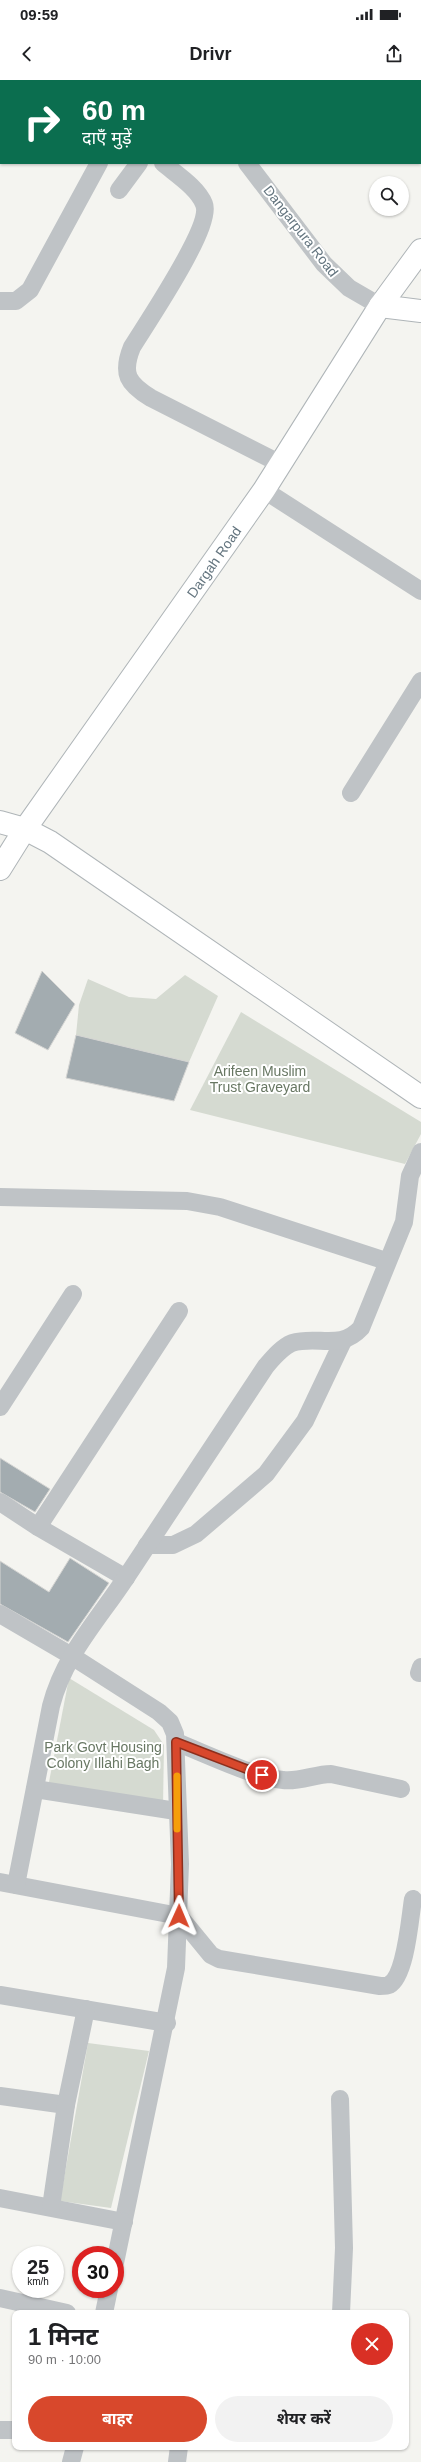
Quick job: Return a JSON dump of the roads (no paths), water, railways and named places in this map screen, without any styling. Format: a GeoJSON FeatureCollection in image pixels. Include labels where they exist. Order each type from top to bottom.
{"type":"FeatureCollection","features":[{"type":"Feature","properties":{"kind":"street"},"geometry":{"type":"LineString","coordinates":[[0,301],[16,301],[30,290],[99,164]]}},
{"type":"Feature","properties":{"kind":"street"},"geometry":{"type":"LineString","coordinates":[[119,190],[138,164]]}},
{"type":"Feature","properties":{"kind":"street"},"geometry":{"type":"LineString","coordinates":[[164,164],[199,195],[205,205],[205,218],[196,240],[132,348],[126,362],[128,379],[140,391],[151,398],[281,464]]}},
{"type":"Feature","properties":{"kind":"street","name":"Dangarpura Road"},"geometry":{"type":"LineString","coordinates":[[251,164],[324,264],[349,288],[380,306]]}},
{"type":"Feature","properties":{"kind":"street","name":"Dargah Road"},"geometry":{"type":"LineString","coordinates":[[0,869],[25,829],[264,490],[380,306],[421,250]]}},
{"type":"Feature","properties":{"kind":"street"},"geometry":{"type":"LineString","coordinates":[[380,306],[421,311]]}},
{"type":"Feature","properties":{"kind":"street"},"geometry":{"type":"LineString","coordinates":[[264,490],[421,592]]}},
{"type":"Feature","properties":{"kind":"street"},"geometry":{"type":"LineString","coordinates":[[351,793],[421,681]]}},
{"type":"Feature","properties":{"kind":"street"},"geometry":{"type":"LineString","coordinates":[[0,822],[25,829],[50,842],[421,1097]]}},
{"type":"Feature","properties":{"kind":"street"},"geometry":{"type":"LineString","coordinates":[[413,1899],[404,1955],[397,1977],[389,1984],[380,1986],[219,1959],[211,1955],[179,1916],[8,1884],[35,1789],[56,1687],[70,1655],[126,1578],[266,1366],[290,1344],[301,1341],[343,1341],[352,1338],[361,1328],[386,1262],[404,1222],[410,1176],[421,1152]]}},
{"type":"Feature","properties":{"kind":"street"},"geometry":{"type":"LineString","coordinates":[[0,1197],[187,1201],[220,1207],[386,1262]]}},
{"type":"Feature","properties":{"kind":"street"},"geometry":{"type":"LineString","coordinates":[[0,1406],[73,1294]]}},
{"type":"Feature","properties":{"kind":"street"},"geometry":{"type":"LineString","coordinates":[[38,1527],[180,1311]]}},
{"type":"Feature","properties":{"kind":"street"},"geometry":{"type":"LineString","coordinates":[[147,1545],[173,1545],[196,1534],[266,1474],[305,1421],[343,1341]]}},
{"type":"Feature","properties":{"kind":"street"},"geometry":{"type":"LineString","coordinates":[[0,1502],[38,1527],[126,1578]]}},
{"type":"Feature","properties":{"kind":"street"},"geometry":{"type":"LineString","coordinates":[[0,1614],[70,1655],[159,1712],[170,1722],[176,1742],[176,1811],[180,1864],[176,1968],[167,2023],[119,2246]]}},
{"type":"Feature","properties":{"kind":"street"},"geometry":{"type":"LineString","coordinates":[[176,1742],[262,1775],[282,1780],[301,1780],[322,1774],[331,1774],[401,1789]]}},
{"type":"Feature","properties":{"kind":"street"},"geometry":{"type":"LineString","coordinates":[[35,1789],[176,1811]]}},
{"type":"Feature","properties":{"kind":"street"},"geometry":{"type":"LineString","coordinates":[[0,1995],[167,2023]]}},
{"type":"Feature","properties":{"kind":"street"},"geometry":{"type":"LineString","coordinates":[[50,2207],[66,2105],[86,2009]]}},
{"type":"Feature","properties":{"kind":"street"},"geometry":{"type":"LineString","coordinates":[[0,2096],[66,2105]]}},
{"type":"Feature","properties":{"kind":"street"},"geometry":{"type":"LineString","coordinates":[[340,2099],[344,2248],[341,2310]]}},
{"type":"Feature","properties":{"kind":"street"},"geometry":{"type":"LineString","coordinates":[[0,2198],[124,2222]]}},
{"type":"Feature","properties":{"kind":"street"},"geometry":{"type":"LineString","coordinates":[[0,2298],[54,2310]]}},
{"type":"Feature","properties":{"kind":"street"},"geometry":{"type":"LineString","coordinates":[[105,2310],[107,2298]]}},
{"type":"Feature","properties":{"kind":"street"},"geometry":{"type":"LineString","coordinates":[[0,2430],[12,2430]]}},
{"type":"Feature","properties":{"kind":"street"},"geometry":{"type":"LineString","coordinates":[[71,2462],[74,2450]]}},
{"type":"Feature","properties":{"kind":"street"},"geometry":{"type":"LineString","coordinates":[[177,2462],[179,2450]]}},
{"type":"Feature","properties":{"kind":"park label","name":"Arifeen Muslim Trust Graveyard"},"geometry":{"type":"Point","coordinates":[260,1080]}},
{"type":"Feature","properties":{"kind":"park label","name":"Park Govt Housing Colony Illahi Bagh"},"geometry":{"type":"Point","coordinates":[103,1756]}}]}
